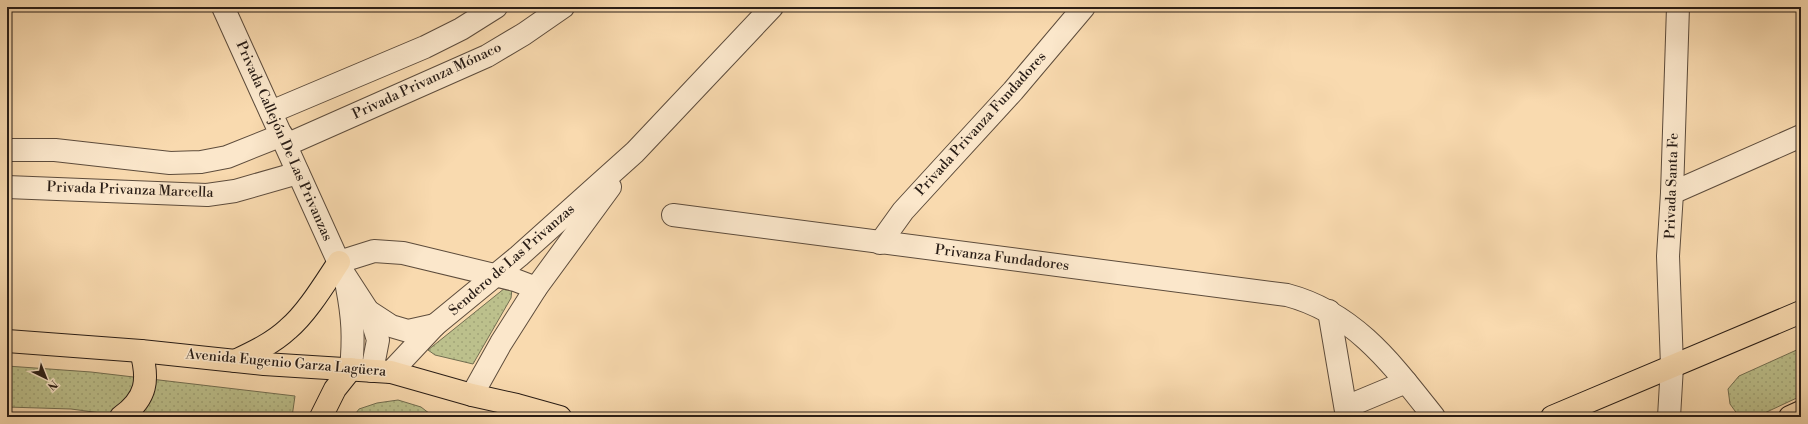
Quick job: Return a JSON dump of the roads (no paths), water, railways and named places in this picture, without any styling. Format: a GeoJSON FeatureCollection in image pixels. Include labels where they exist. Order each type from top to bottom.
{"type":"FeatureCollection","features":[{"type":"Feature","properties":{"kind":"main road"},"geometry":{"type":"LineString","coordinates":[[235,361],[272,342],[289,329],[341,268]]}},
{"type":"Feature","properties":{"kind":"main road"},"geometry":{"type":"LineString","coordinates":[[1552,417],[1801,312]]}},
{"type":"Feature","properties":{"kind":"main road","name":"Avenida Eugenio Garza Lagüera"},"geometry":{"type":"LineString","coordinates":[[7,341],[141,351],[235,361],[371,370],[517,405],[560,417]]}},
{"type":"Feature","properties":{"kind":"main road"},"geometry":{"type":"LineString","coordinates":[[120,417],[135,404],[146,385],[145,366],[141,351]]}},
{"type":"Feature","properties":{"kind":"main road"},"geometry":{"type":"LineString","coordinates":[[321,417],[336,389],[371,370]]}},
{"type":"Feature","properties":{"kind":"main road"},"geometry":{"type":"LineString","coordinates":[[1790,417],[1801,412]]}},
{"type":"Feature","properties":{"kind":"street","name":"Privada Callejón De Las Privanzas"},"geometry":{"type":"LineString","coordinates":[[223,7],[341,268],[368,311],[378,340],[371,370]]}},
{"type":"Feature","properties":{"kind":"street"},"geometry":{"type":"LineString","coordinates":[[271,112],[425,47],[461,29],[496,7]]}},
{"type":"Feature","properties":{"kind":"street","name":"Privada Privanza Mónaco"},"geometry":{"type":"LineString","coordinates":[[284,140],[487,56],[524,34],[563,7]]}},
{"type":"Feature","properties":{"kind":"street","name":"Sendero de Las Privanzas"},"geometry":{"type":"LineString","coordinates":[[371,370],[435,325],[495,276],[635,152],[772,7]]}},
{"type":"Feature","properties":{"kind":"street","name":"Privada Privanza Fundadores"},"geometry":{"type":"LineString","coordinates":[[880,243],[903,211],[1013,90],[1084,7]]}},
{"type":"Feature","properties":{"kind":"street","name":"Privada Santa Fe"},"geometry":{"type":"LineString","coordinates":[[1669,417],[1672,366],[1668,256],[1672,193],[1678,7]]}},
{"type":"Feature","properties":{"kind":"street"},"geometry":{"type":"LineString","coordinates":[[1672,193],[1801,136]]}},
{"type":"Feature","properties":{"kind":"street","name":"Privada Privanza Marcella"},"geometry":{"type":"LineString","coordinates":[[7,150],[54,150],[170,163],[201,162],[227,157],[284,140]]}},
{"type":"Feature","properties":{"kind":"street","name":"Sendero de Las Privanzas"},"geometry":{"type":"LineString","coordinates":[[472,395],[501,343],[536,288],[635,152]]}},
{"type":"Feature","properties":{"kind":"street","name":"Privada Privanza Marcella"},"geometry":{"type":"LineString","coordinates":[[7,187],[207,195],[235,191],[298,173]]}},
{"type":"Feature","properties":{"kind":"street","name":"Privanza Fundadores"},"geometry":{"type":"LineString","coordinates":[[673,215],[880,243],[1269,291],[1308,300],[1329,311],[1359,332],[1406,382],[1434,417]]}},
{"type":"Feature","properties":{"kind":"street"},"geometry":{"type":"LineString","coordinates":[[341,268],[374,251],[403,253],[516,280],[536,288]]}},
{"type":"Feature","properties":{"kind":"street","name":"Privada Callejón De Las Privanzas"},"geometry":{"type":"LineString","coordinates":[[341,268],[352,314],[353,344],[371,370]]}},
{"type":"Feature","properties":{"kind":"street"},"geometry":{"type":"LineString","coordinates":[[368,311],[391,326],[408,331],[435,325]]}},
{"type":"Feature","properties":{"kind":"street"},"geometry":{"type":"LineString","coordinates":[[1329,311],[1346,412],[1406,382]]}}]}
